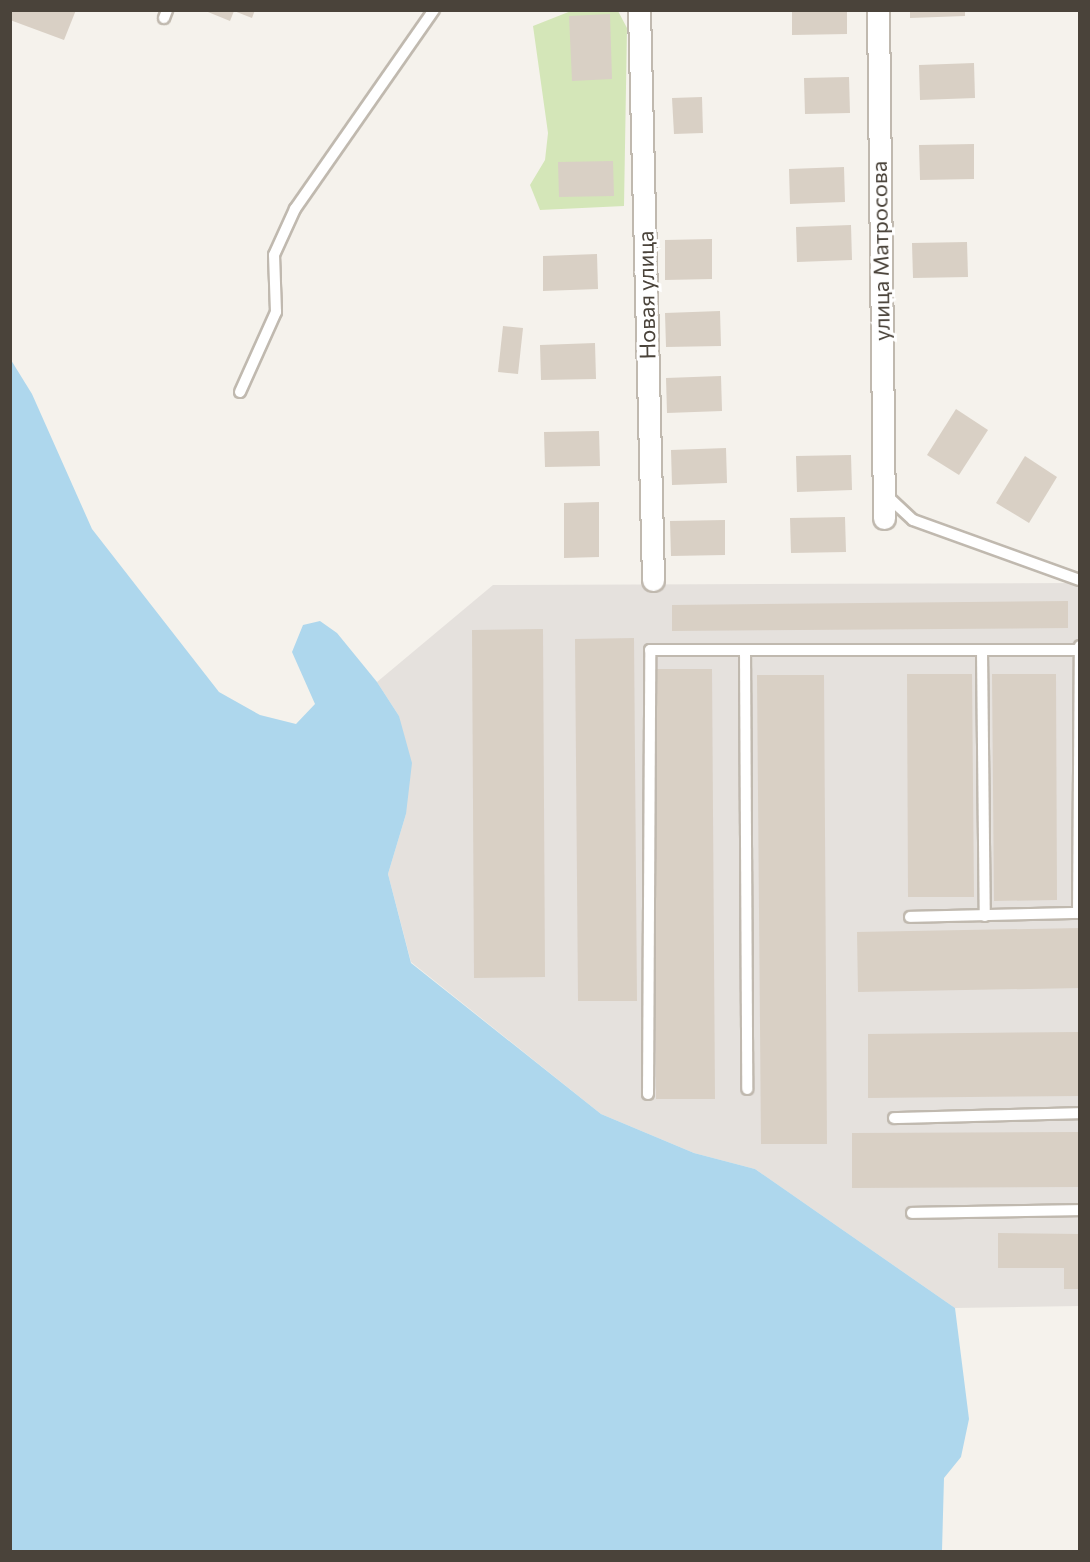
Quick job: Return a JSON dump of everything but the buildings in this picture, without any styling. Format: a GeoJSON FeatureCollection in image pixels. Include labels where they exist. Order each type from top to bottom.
{"type":"FeatureCollection","features":[{"type":"Feature","properties":{"kind":"street","name":"Новая улица"},"geometry":{"type":"LineString","coordinates":[[639,10],[653,580]]}},
{"type":"Feature","properties":{"kind":"street","name":"улица Матросова"},"geometry":{"type":"LineString","coordinates":[[878,10],[884,518]]}},
{"type":"Feature","properties":{"kind":"lane"},"geometry":{"type":"LineString","coordinates":[[240,392],[276,312],[274,255],[295,209],[434,10]]}},
{"type":"Feature","properties":{"kind":"lane"},"geometry":{"type":"LineString","coordinates":[[883,492],[913,520],[1080,580]]}},
{"type":"Feature","properties":{"kind":"lane"},"geometry":{"type":"LineString","coordinates":[[648,1094],[650,650],[982,651],[1078,648],[1078,913],[910,917]]}},
{"type":"Feature","properties":{"kind":"lane"},"geometry":{"type":"LineString","coordinates":[[745,650],[747,1089]]}},
{"type":"Feature","properties":{"kind":"lane"},"geometry":{"type":"LineString","coordinates":[[982,651],[985,916]]}},
{"type":"Feature","properties":{"kind":"lane"},"geometry":{"type":"LineString","coordinates":[[894,1118],[1080,1113]]}},
{"type":"Feature","properties":{"kind":"lane"},"geometry":{"type":"LineString","coordinates":[[912,1213],[1080,1210]]}},
{"type":"Feature","properties":{"kind":"shaded area"},"geometry":{"type":"Polygon","coordinates":[[[1079,583],[1079,1306],[955,1308],[755,1169],[694,1153],[601,1114],[411,962],[388,874],[406,814],[399,716],[377,682],[493,585],[1079,583]]]}},
{"type":"Feature","properties":{"kind":"green space"},"geometry":{"type":"Polygon","coordinates":[[[571,11],[618,11],[627,28],[624,206],[540,210],[530,185],[545,160],[548,133],[533,26],[571,11]]]}},
{"type":"Feature","properties":{"kind":"water"},"geometry":{"type":"Polygon","coordinates":[[[11,360],[32,394],[92,529],[219,692],[260,715],[296,724],[315,704],[292,652],[303,625],[320,621],[337,633],[377,682],[399,716],[412,763],[406,814],[388,874],[411,963],[601,1114],[694,1153],[755,1169],[955,1308],[969,1419],[961,1457],[944,1478],[942,1551],[11,1551],[11,360]]]}}]}
